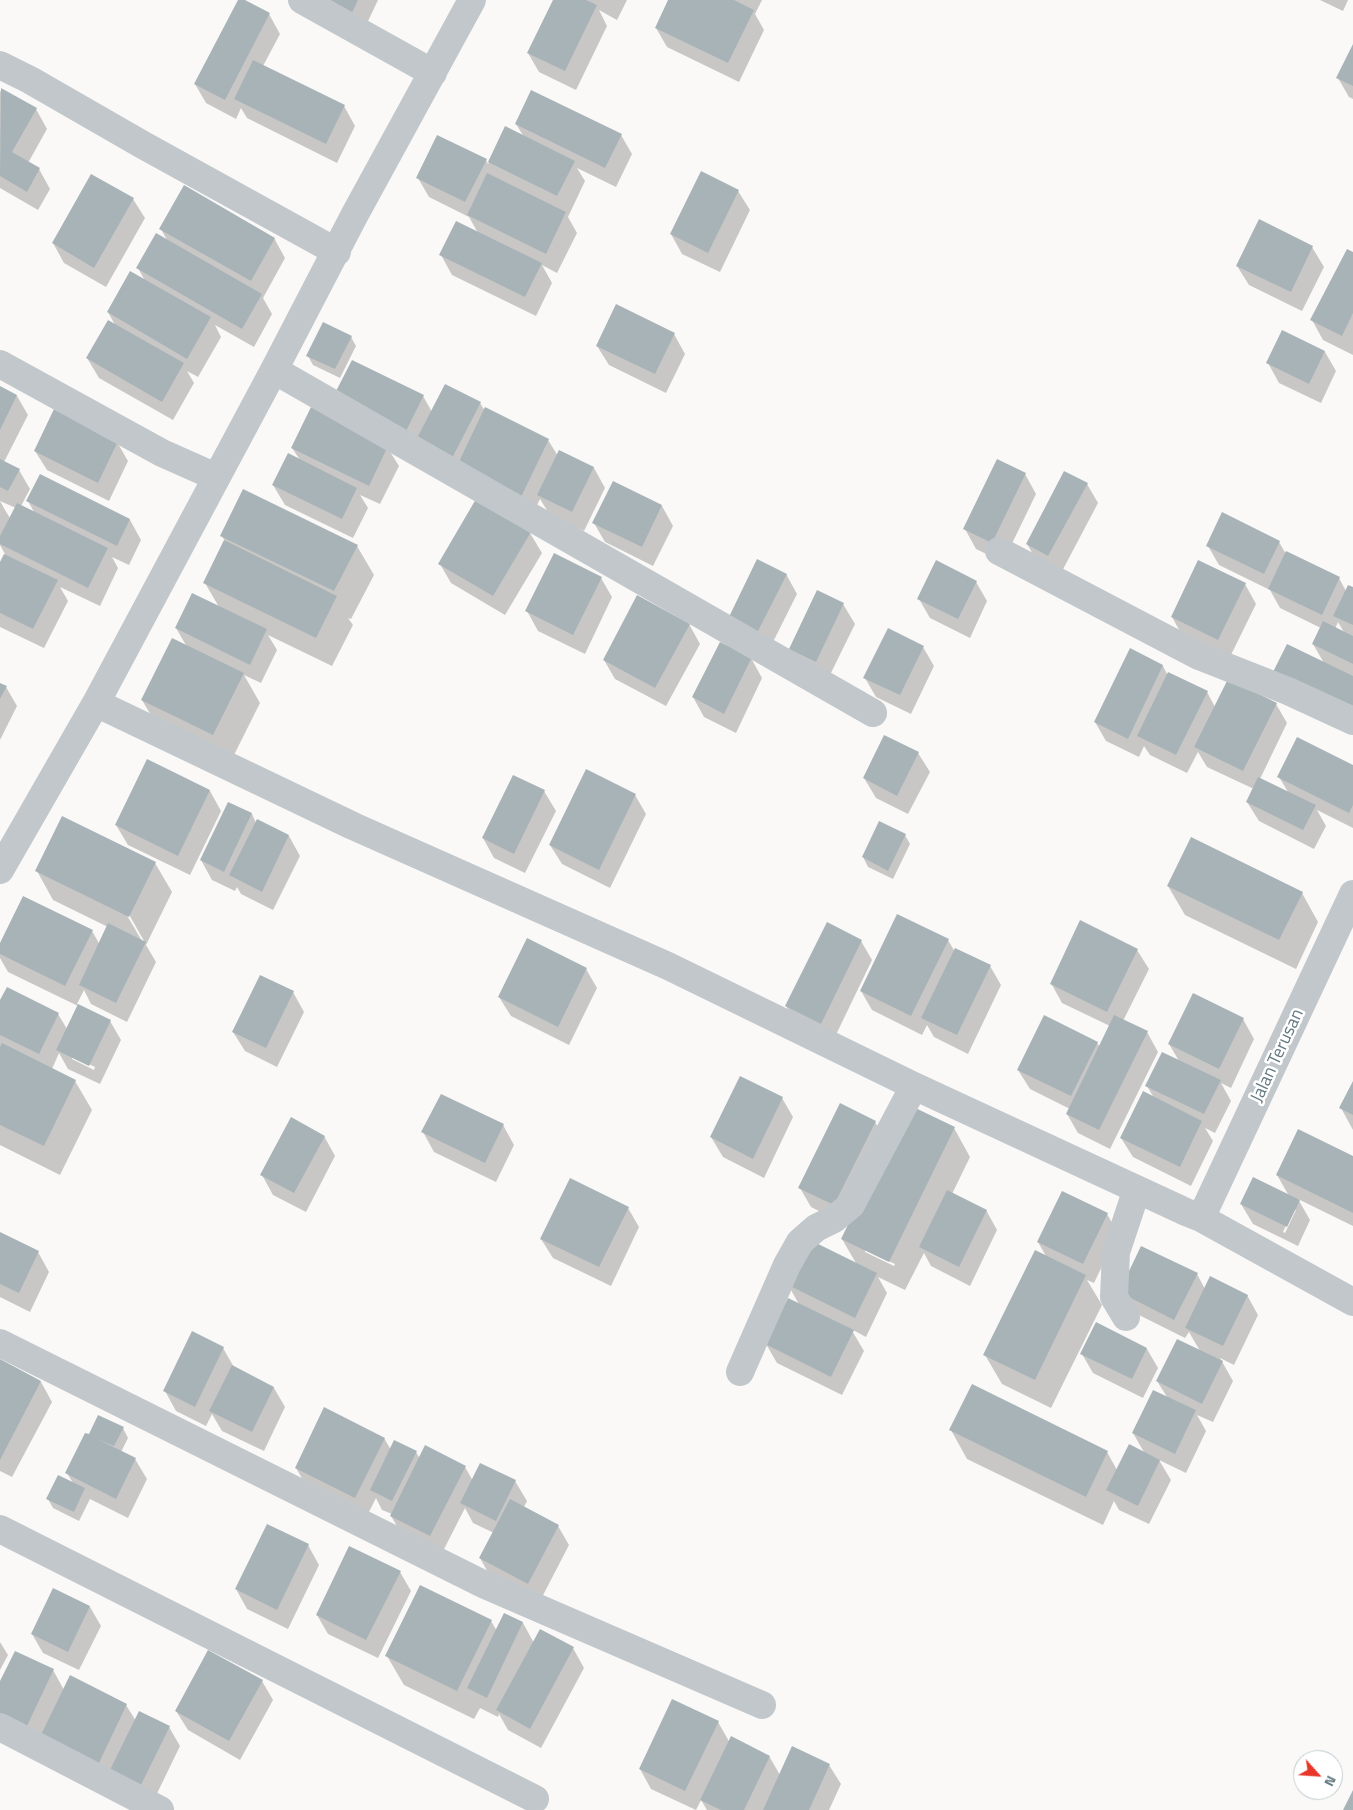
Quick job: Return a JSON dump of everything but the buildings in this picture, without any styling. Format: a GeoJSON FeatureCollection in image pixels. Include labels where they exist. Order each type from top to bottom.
{"type":"FeatureCollection","features":[{"type":"Feature","properties":{"kind":"street"},"geometry":{"type":"LineString","coordinates":[[302,0],[433,74]]}},
{"type":"Feature","properties":{"kind":"street"},"geometry":{"type":"LineString","coordinates":[[0,870],[96,703],[337,252],[354,216],[472,0]]}},
{"type":"Feature","properties":{"kind":"street"},"geometry":{"type":"LineString","coordinates":[[0,65],[337,252]]}},
{"type":"Feature","properties":{"kind":"street"},"geometry":{"type":"LineString","coordinates":[[0,364],[154,450],[216,477]]}},
{"type":"Feature","properties":{"kind":"street"},"geometry":{"type":"LineString","coordinates":[[274,370],[873,713]]}},
{"type":"Feature","properties":{"kind":"street"},"geometry":{"type":"LineString","coordinates":[[999,551],[1200,656],[1288,691],[1353,720]]}},
{"type":"Feature","properties":{"kind":"street"},"geometry":{"type":"LineString","coordinates":[[96,703],[352,826],[668,966],[914,1086],[1201,1218],[1353,1302]]}},
{"type":"Feature","properties":{"kind":"street","name":"Jalan Terusan"},"geometry":{"type":"LineString","coordinates":[[1201,1218],[1353,894]]}},
{"type":"Feature","properties":{"kind":"street"},"geometry":{"type":"LineString","coordinates":[[740,1372],[787,1265],[800,1242],[816,1228],[834,1219],[851,1205],[914,1086]]}},
{"type":"Feature","properties":{"kind":"street"},"geometry":{"type":"LineString","coordinates":[[1126,1318],[1114,1297],[1116,1252],[1137,1188]]}},
{"type":"Feature","properties":{"kind":"street"},"geometry":{"type":"LineString","coordinates":[[0,1343],[484,1585],[762,1705]]}},
{"type":"Feature","properties":{"kind":"street"},"geometry":{"type":"LineString","coordinates":[[0,1529],[536,1798]]}},
{"type":"Feature","properties":{"kind":"street"},"geometry":{"type":"LineString","coordinates":[[0,1727],[160,1810]]}}]}
